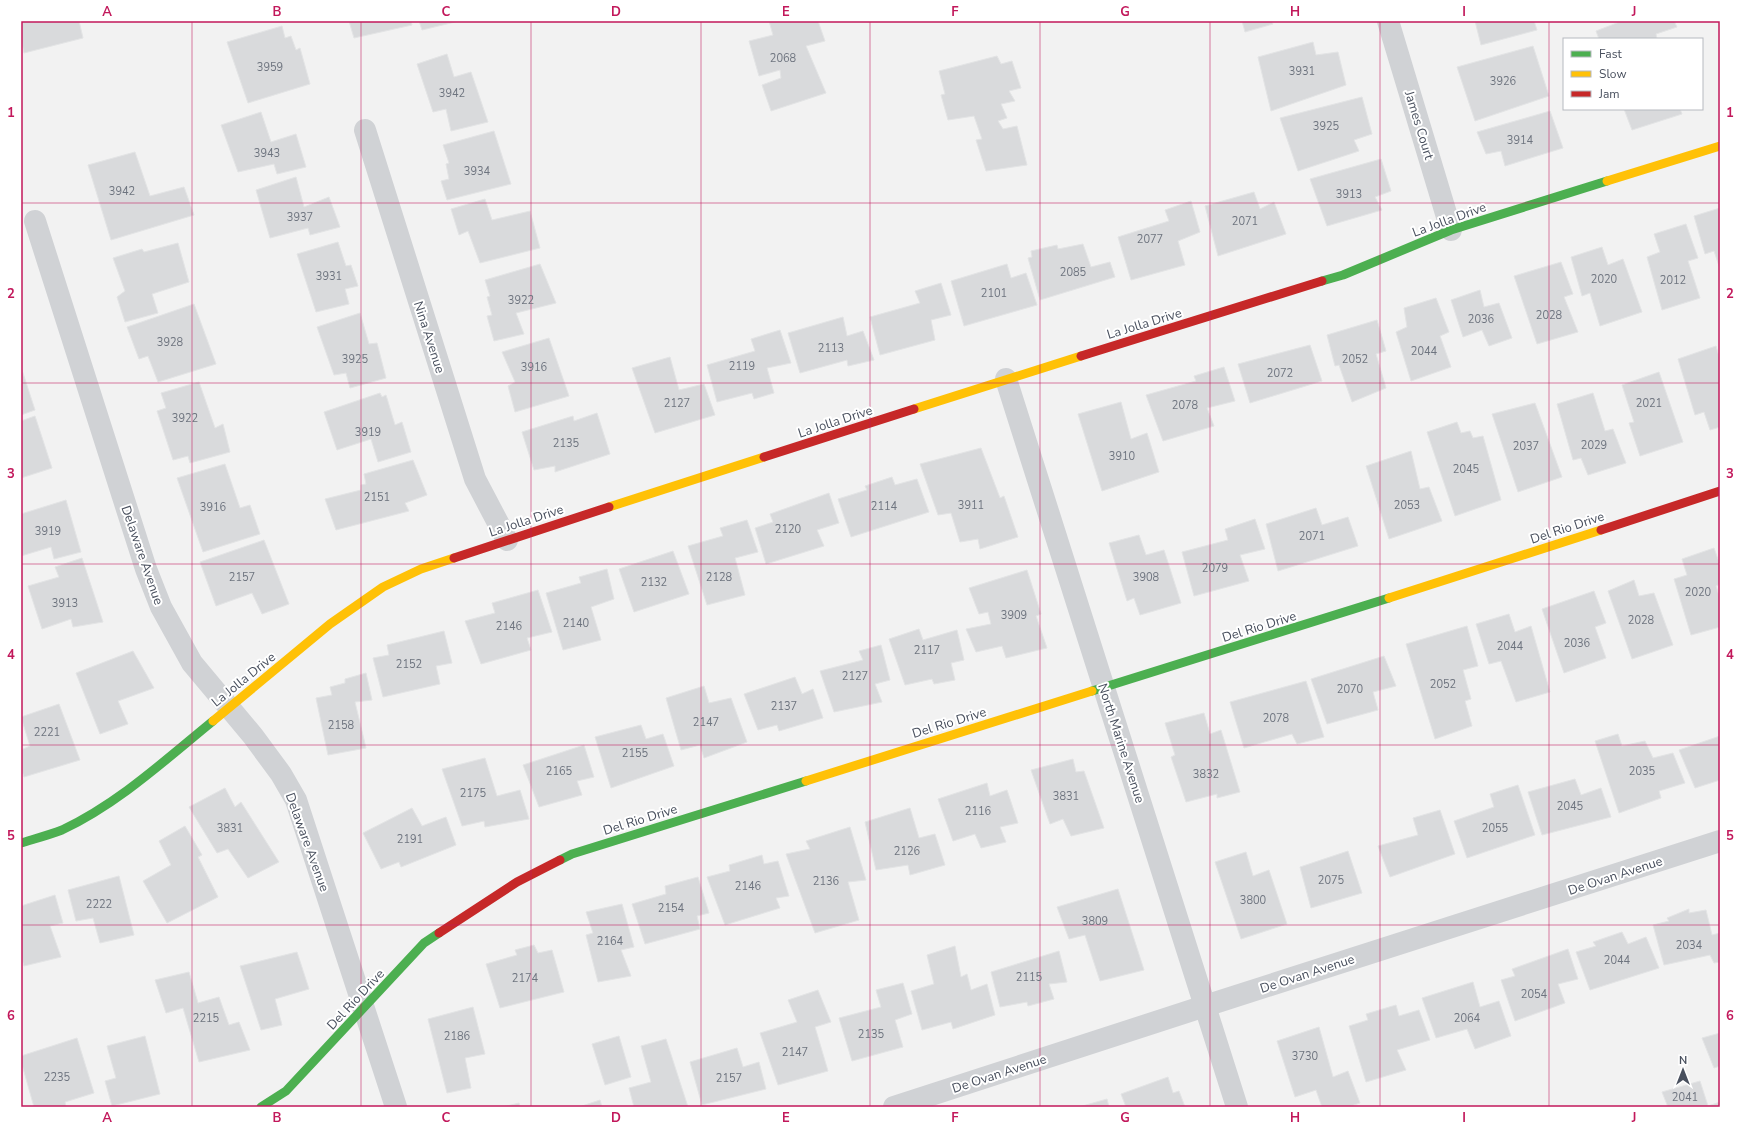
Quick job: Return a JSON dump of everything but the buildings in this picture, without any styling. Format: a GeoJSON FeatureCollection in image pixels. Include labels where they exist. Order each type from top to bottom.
{"type":"FeatureCollection","features":[{"type":"Feature","properties":{"kind":"street","name":"James Court"},"geometry":{"type":"LineString","coordinates":[[1388,21],[1451,230]]}},
{"type":"Feature","properties":{"kind":"street","name":"Nina Avenue"},"geometry":{"type":"LineString","coordinates":[[365,130],[475,479],[507,540]]}},
{"type":"Feature","properties":{"kind":"street","name":"La Jolla Drive"},"geometry":{"type":"LineString","coordinates":[[21,843],[61,830],[109,804],[330,624],[383,587],[421,570],[507,540],[1006,379],[1343,275],[1451,230],[1720,146]]}},
{"type":"Feature","properties":{"kind":"street","name":"Delaware Avenue"},"geometry":{"type":"LineString","coordinates":[[35,221],[143,562],[161,607],[192,662],[253,736],[281,774],[296,800],[396,1107]]}},
{"type":"Feature","properties":{"kind":"street","name":"North Marine Avenue"},"geometry":{"type":"LineString","coordinates":[[1006,379],[1237,1107]]}},
{"type":"Feature","properties":{"kind":"street","name":"Del Rio Drive"},"geometry":{"type":"LineString","coordinates":[[261,1107],[286,1091],[424,943],[517,882],[572,854],[1405,594],[1720,491]]}},
{"type":"Feature","properties":{"kind":"street","name":"De Ovan Avenue"},"geometry":{"type":"LineString","coordinates":[[894,1107],[1720,841]]}},
{"type":"Feature","properties":{"kind":"traffic: fast"},"geometry":{"type":"LineString","coordinates":[[1322,281],[1343,275],[1451,230],[1607,181]]}},
{"type":"Feature","properties":{"kind":"traffic: fast"},"geometry":{"type":"LineString","coordinates":[[1092,691],[1389,598]]}},
{"type":"Feature","properties":{"kind":"traffic: fast"},"geometry":{"type":"LineString","coordinates":[[21,843],[62,830],[103,807],[159,766],[213,721]]}},
{"type":"Feature","properties":{"kind":"traffic: fast"},"geometry":{"type":"LineString","coordinates":[[560,860],[572,854],[806,781]]}},
{"type":"Feature","properties":{"kind":"traffic: fast"},"geometry":{"type":"LineString","coordinates":[[261,1107],[286,1091],[424,943],[439,933]]}},
{"type":"Feature","properties":{"kind":"traffic: slow"},"geometry":{"type":"LineString","coordinates":[[1607,181],[1720,146]]}},
{"type":"Feature","properties":{"kind":"traffic: slow"},"geometry":{"type":"LineString","coordinates":[[914,409],[1081,356]]}},
{"type":"Feature","properties":{"kind":"traffic: slow"},"geometry":{"type":"LineString","coordinates":[[609,507],[764,457]]}},
{"type":"Feature","properties":{"kind":"traffic: slow"},"geometry":{"type":"LineString","coordinates":[[1389,598],[1601,530]]}},
{"type":"Feature","properties":{"kind":"traffic: slow"},"geometry":{"type":"LineString","coordinates":[[213,721],[330,624],[383,587],[421,569],[454,558]]}},
{"type":"Feature","properties":{"kind":"traffic: slow"},"geometry":{"type":"LineString","coordinates":[[806,781],[1092,691]]}},
{"type":"Feature","properties":{"kind":"traffic: jam"},"geometry":{"type":"LineString","coordinates":[[1081,356],[1322,281]]}},
{"type":"Feature","properties":{"kind":"traffic: jam"},"geometry":{"type":"LineString","coordinates":[[764,457],[914,409]]}},
{"type":"Feature","properties":{"kind":"traffic: jam"},"geometry":{"type":"LineString","coordinates":[[1601,530],[1720,491]]}},
{"type":"Feature","properties":{"kind":"traffic: jam"},"geometry":{"type":"LineString","coordinates":[[454,558],[609,507]]}},
{"type":"Feature","properties":{"kind":"traffic: jam"},"geometry":{"type":"LineString","coordinates":[[439,933],[517,882],[560,860]]}}]}
